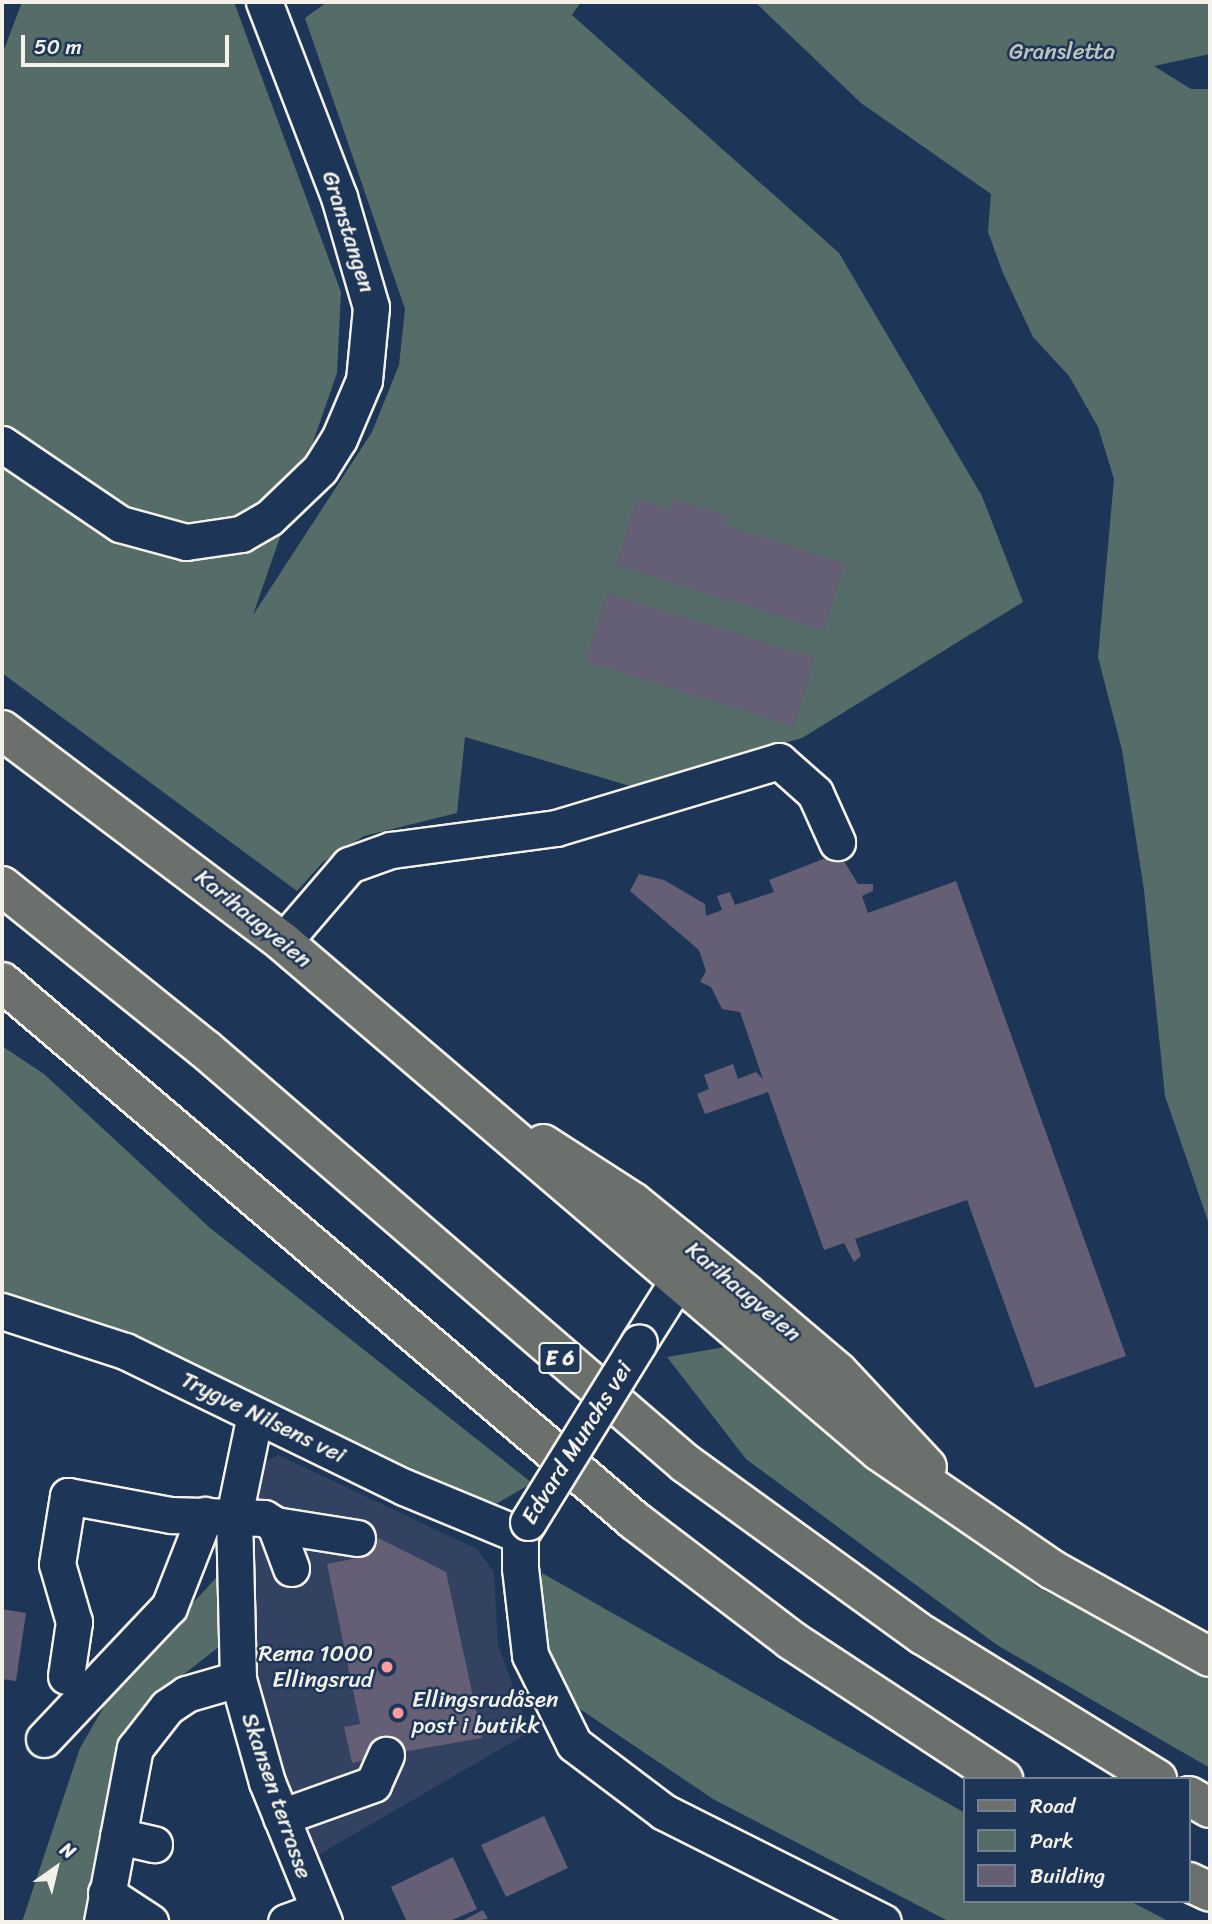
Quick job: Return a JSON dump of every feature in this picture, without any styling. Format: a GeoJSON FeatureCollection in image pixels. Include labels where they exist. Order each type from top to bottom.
{"type":"FeatureCollection","features":[{"type":"Feature","properties":{"kind":"main road","name":"Karihaugveien"},"geometry":{"type":"LineString","coordinates":[[2,730],[283,942],[496,1119],[552,1176],[838,1372],[958,1503],[1053,1570],[1210,1657]]}},
{"type":"Feature","properties":{"kind":"main road","name":"E 6"},"geometry":{"type":"LineString","coordinates":[[2,886],[205,1049],[685,1463],[923,1635],[1154,1777]]}},
{"type":"Feature","properties":{"kind":"main road"},"geometry":{"type":"LineString","coordinates":[[2,982],[635,1521],[791,1640],[1000,1777]]}},
{"type":"Feature","properties":{"kind":"main road"},"geometry":{"type":"LineString","coordinates":[[1191,1797],[1210,1808]]}},
{"type":"Feature","properties":{"kind":"main road"},"geometry":{"type":"LineString","coordinates":[[1191,1883],[1210,1892]]}},
{"type":"Feature","properties":{"kind":"street","name":"Granstangen"},"geometry":{"type":"LineString","coordinates":[[2,444],[120,524],[186,542],[241,534],[269,518],[320,469],[339,439],[365,380],[371,307],[339,197],[264,2]]}},
{"type":"Feature","properties":{"kind":"street"},"geometry":{"type":"LineString","coordinates":[[283,942],[349,865],[391,850],[556,828],[779,761],[814,793],[837,842]]}},
{"type":"Feature","properties":{"kind":"street","name":"Edvard Munchs vei"},"geometry":{"type":"LineString","coordinates":[[687,1267],[524,1528],[530,1656],[575,1744],[664,1812],[883,1922]]}},
{"type":"Feature","properties":{"kind":"street","name":"Trygve Nilsens vei"},"geometry":{"type":"LineString","coordinates":[[2,1311],[125,1351],[256,1415],[524,1528]]}},
{"type":"Feature","properties":{"kind":"street","name":"Skansen terrasse"},"geometry":{"type":"LineString","coordinates":[[256,1415],[220,1516],[238,1679],[309,1919]]}},
{"type":"Feature","properties":{"kind":"street"},"geometry":{"type":"LineString","coordinates":[[66,1675],[74,1622],[57,1564],[68,1496],[357,1538]]}},
{"type":"Feature","properties":{"kind":"street"},"geometry":{"type":"LineString","coordinates":[[44,1739],[169,1607],[220,1516]]}},
{"type":"Feature","properties":{"kind":"street"},"geometry":{"type":"LineString","coordinates":[[275,1525],[291,1568]]}},
{"type":"Feature","properties":{"kind":"street"},"geometry":{"type":"LineString","coordinates":[[150,1922],[104,1907],[118,1836],[125,1779],[147,1730],[186,1694],[238,1679]]}},
{"type":"Feature","properties":{"kind":"street"},"geometry":{"type":"LineString","coordinates":[[281,1817],[373,1784],[386,1755]]}},
{"type":"Feature","properties":{"kind":"street"},"geometry":{"type":"LineString","coordinates":[[118,1836],[154,1844]]}},
{"type":"Feature","properties":{"kind":"shaded area"},"geometry":{"type":"Polygon","coordinates":[[[278,1455],[477,1549],[494,1572],[498,1645],[530,1732],[308,1861],[255,1716],[251,1490],[263,1463],[278,1455]]]}},
{"type":"Feature","properties":{"kind":"green space"},"geometry":{"type":"Polygon","coordinates":[[[22,2],[234,2],[341,292],[337,373],[253,615],[372,432],[399,365],[405,309],[305,18],[327,2],[581,2],[572,15],[839,253],[982,496],[1023,602],[802,738],[630,786],[465,737],[457,813],[364,836],[323,862],[297,891],[2,673],[2,55],[22,2]]]}},
{"type":"Feature","properties":{"kind":"green space","name":"Gransletta"},"geometry":{"type":"Polygon","coordinates":[[[755,2],[1210,2],[1210,54],[1154,66],[1191,89],[1210,89],[1210,1227],[1165,1096],[1144,890],[1122,750],[1098,657],[1114,479],[1098,427],[1069,376],[1033,337],[1003,273],[988,232],[991,194],[861,103],[755,2]]]}},
{"type":"Feature","properties":{"kind":"green space"},"geometry":{"type":"Polygon","coordinates":[[[2,1046],[44,1074],[209,1227],[532,1483],[496,1504],[432,1482],[2,1297],[2,1046]]]}},
{"type":"Feature","properties":{"kind":"green space"},"geometry":{"type":"Polygon","coordinates":[[[725,1347],[781,1376],[1037,1587],[1210,1675],[1210,1768],[997,1645],[746,1459],[667,1357],[725,1347]]]}},
{"type":"Feature","properties":{"kind":"green space"},"geometry":{"type":"Polygon","coordinates":[[[226,1567],[220,1646],[142,1707],[116,1750],[92,1922],[22,1922],[80,1748],[114,1689],[226,1567]]]}},
{"type":"Feature","properties":{"kind":"green space"},"geometry":{"type":"Polygon","coordinates":[[[542,1573],[964,1812],[964,1903],[1134,1903],[1170,1922],[950,1922],[713,1799],[568,1701],[540,1651],[542,1573]]]}},
{"type":"Feature","properties":{"kind":"building"},"geometry":{"type":"Polygon","coordinates":[[[637,498],[671,509],[673,499],[727,516],[724,525],[845,563],[824,630],[616,565],[637,498]]]}},
{"type":"Feature","properties":{"kind":"building"},"geometry":{"type":"Polygon","coordinates":[[[607,593],[815,658],[794,726],[585,661],[607,593]]]}},
{"type":"Feature","properties":{"kind":"building"},"geometry":{"type":"Polygon","coordinates":[[[839,853],[858,884],[873,884],[873,891],[862,896],[868,913],[956,881],[1126,1356],[1035,1388],[967,1200],[855,1239],[861,1256],[854,1262],[844,1243],[824,1250],[768,1092],[705,1114],[697,1094],[709,1089],[704,1075],[733,1064],[738,1079],[756,1072],[763,1079],[740,1012],[722,1009],[711,987],[700,982],[706,971],[699,950],[630,891],[639,874],[664,880],[705,904],[706,916],[722,910],[717,896],[730,892],[735,905],[774,892],[769,880],[839,853]]]}},
{"type":"Feature","properties":{"kind":"building"},"geometry":{"type":"Polygon","coordinates":[[[370,1534],[446,1572],[482,1738],[402,1752],[404,1761],[371,1768],[369,1759],[352,1763],[344,1727],[360,1724],[327,1564],[358,1558],[370,1534]]]}},
{"type":"Feature","properties":{"kind":"building"},"geometry":{"type":"Polygon","coordinates":[[[2,1609],[26,1613],[16,1681],[2,1679],[2,1609]]]}},
{"type":"Feature","properties":{"kind":"building"},"geometry":{"type":"Polygon","coordinates":[[[544,1816],[568,1868],[506,1897],[481,1845],[544,1816]]]}},
{"type":"Feature","properties":{"kind":"building"},"geometry":{"type":"Polygon","coordinates":[[[453,1857],[477,1909],[448,1922],[407,1922],[391,1887],[453,1857]]]}},
{"type":"Feature","properties":{"kind":"building"},"geometry":{"type":"Polygon","coordinates":[[[483,1910],[488,1919],[465,1922],[464,1920],[483,1910]]]}},
{"type":"Feature","properties":{"kind":"place","name":"Rema 1000 Ellingsrud"},"geometry":{"type":"Point","coordinates":[387,1667]}},
{"type":"Feature","properties":{"kind":"place","name":"Ellingsrudåsen post i butikk"},"geometry":{"type":"Point","coordinates":[398,1713]}}]}
